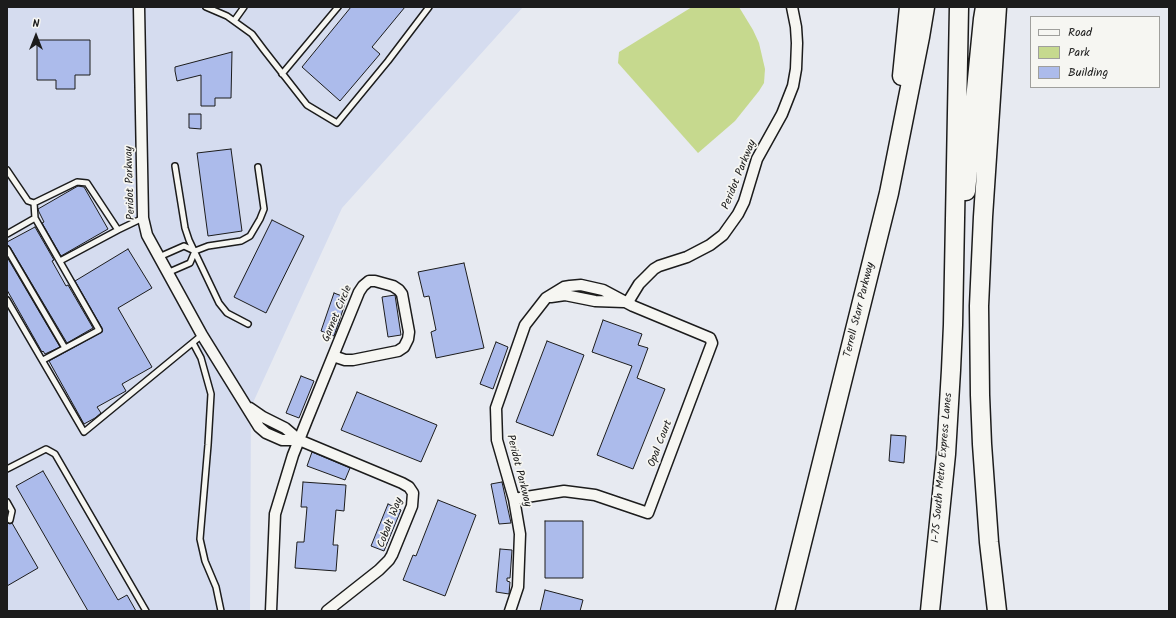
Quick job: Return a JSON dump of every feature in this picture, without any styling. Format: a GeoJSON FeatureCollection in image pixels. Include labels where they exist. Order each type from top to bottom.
{"type":"FeatureCollection","features":[{"type":"Feature","properties":{"kind":"highway"},"geometry":{"type":"LineString","coordinates":[[889,193],[909,7]]}},
{"type":"Feature","properties":{"kind":"highway","name":"Terrell Starr Parkway"},"geometry":{"type":"LineString","coordinates":[[785,611],[889,193],[925,7]]}},
{"type":"Feature","properties":{"kind":"highway"},"geometry":{"type":"LineString","coordinates":[[953,325],[959,7]]}},
{"type":"Feature","properties":{"kind":"highway"},"geometry":{"type":"LineString","coordinates":[[953,325],[985,7]]}},
{"type":"Feature","properties":{"kind":"highway"},"geometry":{"type":"LineString","coordinates":[[997,611],[985,493],[980,388],[979,306],[983,217],[998,7]]}},
{"type":"Feature","properties":{"kind":"highway"},"geometry":{"type":"LineString","coordinates":[[994,58],[1004,7]]}},
{"type":"Feature","properties":{"kind":"highway","name":"I-75 South Metro Express Lanes"},"geometry":{"type":"LineString","coordinates":[[930,611],[946,454],[953,325]]}},
{"type":"Feature","properties":{"kind":"street","name":"Peridot Parkway"},"geometry":{"type":"LineString","coordinates":[[139,7],[143,218],[147,235],[202,335],[262,430],[282,440],[299,440]]}},
{"type":"Feature","properties":{"kind":"street","name":"Peridot Parkway"},"geometry":{"type":"LineString","coordinates":[[510,611],[518,587],[520,534],[514,499],[497,440],[496,408],[525,325],[546,298],[564,287],[581,285],[603,290],[628,302],[639,284],[654,269],[687,257],[710,245],[723,234],[738,214],[744,202],[755,163],[782,114],[793,86],[797,64],[797,35],[792,7]]}},
{"type":"Feature","properties":{"kind":"street","name":"Garnet Circle"},"geometry":{"type":"LineString","coordinates":[[299,440],[333,356],[359,292],[369,281],[375,281],[393,286],[399,290],[402,294],[409,332],[408,339],[404,347],[398,351],[357,359],[345,360],[333,356]]}},
{"type":"Feature","properties":{"kind":"street","name":"Opal Court"},"geometry":{"type":"LineString","coordinates":[[514,499],[564,491],[595,495],[648,513],[712,343],[710,338],[633,306],[628,302]]}},
{"type":"Feature","properties":{"kind":"street"},"geometry":{"type":"LineString","coordinates":[[271,611],[275,514],[299,440]]}},
{"type":"Feature","properties":{"kind":"street","name":"Cobalt Way"},"geometry":{"type":"LineString","coordinates":[[299,440],[402,483],[409,487],[413,493],[412,506],[389,560],[379,570],[327,611]]}},
{"type":"Feature","properties":{"kind":"lane"},"geometry":{"type":"LineString","coordinates":[[206,7],[227,16],[252,34],[307,105],[337,123],[388,61],[429,7]]}},
{"type":"Feature","properties":{"kind":"lane"},"geometry":{"type":"LineString","coordinates":[[234,21],[244,7]]}},
{"type":"Feature","properties":{"kind":"lane"},"geometry":{"type":"LineString","coordinates":[[282,74],[338,7]]}},
{"type":"Feature","properties":{"kind":"lane"},"geometry":{"type":"LineString","coordinates":[[175,166],[185,228],[189,240],[219,303],[227,313],[248,324]]}},
{"type":"Feature","properties":{"kind":"lane"},"geometry":{"type":"LineString","coordinates":[[158,257],[184,246],[195,251],[208,246],[241,241],[250,236],[264,209],[258,167]]}},
{"type":"Feature","properties":{"kind":"lane"},"geometry":{"type":"LineString","coordinates":[[7,170],[28,201],[34,203],[77,182],[87,183],[118,230]]}},
{"type":"Feature","properties":{"kind":"lane"},"geometry":{"type":"LineString","coordinates":[[34,203],[35,218],[99,330],[43,360]]}},
{"type":"Feature","properties":{"kind":"lane"},"geometry":{"type":"LineString","coordinates":[[7,234],[35,218]]}},
{"type":"Feature","properties":{"kind":"lane"},"geometry":{"type":"LineString","coordinates":[[60,261],[143,218]]}},
{"type":"Feature","properties":{"kind":"lane"},"geometry":{"type":"LineString","coordinates":[[7,249],[65,348]]}},
{"type":"Feature","properties":{"kind":"lane"},"geometry":{"type":"LineString","coordinates":[[167,273],[190,263],[195,251]]}},
{"type":"Feature","properties":{"kind":"lane"},"geometry":{"type":"LineString","coordinates":[[7,300],[84,432],[202,335]]}},
{"type":"Feature","properties":{"kind":"lane"},"geometry":{"type":"LineString","coordinates":[[193,343],[201,358],[211,394],[200,539],[205,561],[216,587],[221,611]]}},
{"type":"Feature","properties":{"kind":"lane"},"geometry":{"type":"LineString","coordinates":[[7,469],[46,449],[55,454],[146,611]]}},
{"type":"Feature","properties":{"kind":"lane"},"geometry":{"type":"LineString","coordinates":[[7,502],[12,511],[10,520]]}},
{"type":"Feature","properties":{"kind":"shaded area"},"geometry":{"type":"Polygon","coordinates":[[[7,7],[523,7],[342,208],[251,407],[250,611],[7,611],[7,7]]]}},
{"type":"Feature","properties":{"kind":"green space"},"geometry":{"type":"Polygon","coordinates":[[[692,7],[739,7],[759,43],[765,69],[764,83],[759,91],[735,121],[698,153],[618,63],[619,52],[692,7]]]}},
{"type":"Feature","properties":{"kind":"building"},"geometry":{"type":"Polygon","coordinates":[[[351,7],[405,7],[372,47],[380,54],[340,101],[302,67],[351,7]]]}},
{"type":"Feature","properties":{"kind":"building"},"geometry":{"type":"Polygon","coordinates":[[[37,40],[90,40],[90,75],[75,75],[75,89],[56,89],[56,80],[37,80],[37,40]]]}},
{"type":"Feature","properties":{"kind":"building"},"geometry":{"type":"Polygon","coordinates":[[[232,52],[231,98],[215,98],[215,106],[201,106],[201,75],[177,81],[175,67],[232,52]]]}},
{"type":"Feature","properties":{"kind":"building"},"geometry":{"type":"Polygon","coordinates":[[[189,114],[201,114],[201,129],[189,128],[189,114]]]}},
{"type":"Feature","properties":{"kind":"building"},"geometry":{"type":"Polygon","coordinates":[[[231,149],[242,231],[208,236],[197,153],[231,149]]]}},
{"type":"Feature","properties":{"kind":"building"},"geometry":{"type":"Polygon","coordinates":[[[78,186],[84,187],[108,229],[61,256],[42,223],[44,222],[38,209],[78,186]]]}},
{"type":"Feature","properties":{"kind":"building"},"geometry":{"type":"Polygon","coordinates":[[[272,220],[304,236],[266,313],[234,297],[272,220]]]}},
{"type":"Feature","properties":{"kind":"building"},"geometry":{"type":"Polygon","coordinates":[[[35,227],[54,260],[52,261],[66,286],[68,285],[93,328],[67,343],[10,247],[7,245],[7,242],[35,227]]]}},
{"type":"Feature","properties":{"kind":"building"},"geometry":{"type":"Polygon","coordinates":[[[128,249],[152,288],[118,308],[152,367],[122,384],[126,391],[97,407],[101,413],[84,424],[49,361],[102,332],[102,328],[75,281],[128,249]]]}},
{"type":"Feature","properties":{"kind":"building"},"geometry":{"type":"Polygon","coordinates":[[[7,257],[60,347],[45,354],[43,351],[42,352],[7,290],[7,257]]]}},
{"type":"Feature","properties":{"kind":"building"},"geometry":{"type":"Polygon","coordinates":[[[464,263],[484,348],[436,358],[431,332],[436,330],[429,296],[424,297],[418,272],[464,263]]]}},
{"type":"Feature","properties":{"kind":"building"},"geometry":{"type":"Polygon","coordinates":[[[334,293],[347,298],[334,336],[321,331],[334,293]]]}},
{"type":"Feature","properties":{"kind":"building"},"geometry":{"type":"Polygon","coordinates":[[[395,295],[401,335],[388,337],[382,297],[395,295]]]}},
{"type":"Feature","properties":{"kind":"building"},"geometry":{"type":"Polygon","coordinates":[[[603,320],[642,334],[638,345],[648,348],[637,378],[665,389],[633,469],[597,455],[632,366],[592,352],[603,320]]]}},
{"type":"Feature","properties":{"kind":"building"},"geometry":{"type":"Polygon","coordinates":[[[547,341],[584,355],[553,436],[516,422],[547,341]]]}},
{"type":"Feature","properties":{"kind":"building"},"geometry":{"type":"Polygon","coordinates":[[[496,342],[508,347],[493,389],[480,384],[496,342]]]}},
{"type":"Feature","properties":{"kind":"building"},"geometry":{"type":"Polygon","coordinates":[[[301,376],[314,381],[299,418],[286,413],[301,376]]]}},
{"type":"Feature","properties":{"kind":"building"},"geometry":{"type":"Polygon","coordinates":[[[357,392],[437,425],[421,462],[341,430],[357,392]]]}},
{"type":"Feature","properties":{"kind":"building"},"geometry":{"type":"Polygon","coordinates":[[[891,435],[906,436],[904,463],[889,461],[891,435]]]}},
{"type":"Feature","properties":{"kind":"building"},"geometry":{"type":"Polygon","coordinates":[[[312,452],[350,468],[345,480],[307,466],[312,452]]]}},
{"type":"Feature","properties":{"kind":"building"},"geometry":{"type":"Polygon","coordinates":[[[43,471],[118,600],[127,595],[136,611],[88,611],[16,486],[43,471]]]}},
{"type":"Feature","properties":{"kind":"building"},"geometry":{"type":"Polygon","coordinates":[[[303,482],[346,485],[344,511],[336,510],[333,545],[338,545],[336,571],[295,568],[297,542],[304,542],[307,507],[301,507],[303,482]]]}},
{"type":"Feature","properties":{"kind":"building"},"geometry":{"type":"Polygon","coordinates":[[[502,482],[511,523],[499,524],[491,484],[502,482]]]}},
{"type":"Feature","properties":{"kind":"building"},"geometry":{"type":"Polygon","coordinates":[[[438,500],[476,515],[445,596],[403,580],[413,555],[416,556],[438,500]]]}},
{"type":"Feature","properties":{"kind":"building"},"geometry":{"type":"Polygon","coordinates":[[[388,504],[401,510],[384,551],[371,546],[388,504]]]}},
{"type":"Feature","properties":{"kind":"building"},"geometry":{"type":"Polygon","coordinates":[[[545,521],[583,521],[583,578],[545,578],[545,521]]]}},
{"type":"Feature","properties":{"kind":"building"},"geometry":{"type":"Polygon","coordinates":[[[7,523],[12,523],[38,568],[7,586],[7,523]]]}},
{"type":"Feature","properties":{"kind":"building"},"geometry":{"type":"Polygon","coordinates":[[[500,549],[512,550],[510,578],[507,578],[507,581],[510,582],[509,594],[496,592],[500,549]]]}},
{"type":"Feature","properties":{"kind":"building"},"geometry":{"type":"Polygon","coordinates":[[[545,590],[583,600],[580,611],[540,611],[545,590]]]}}]}
